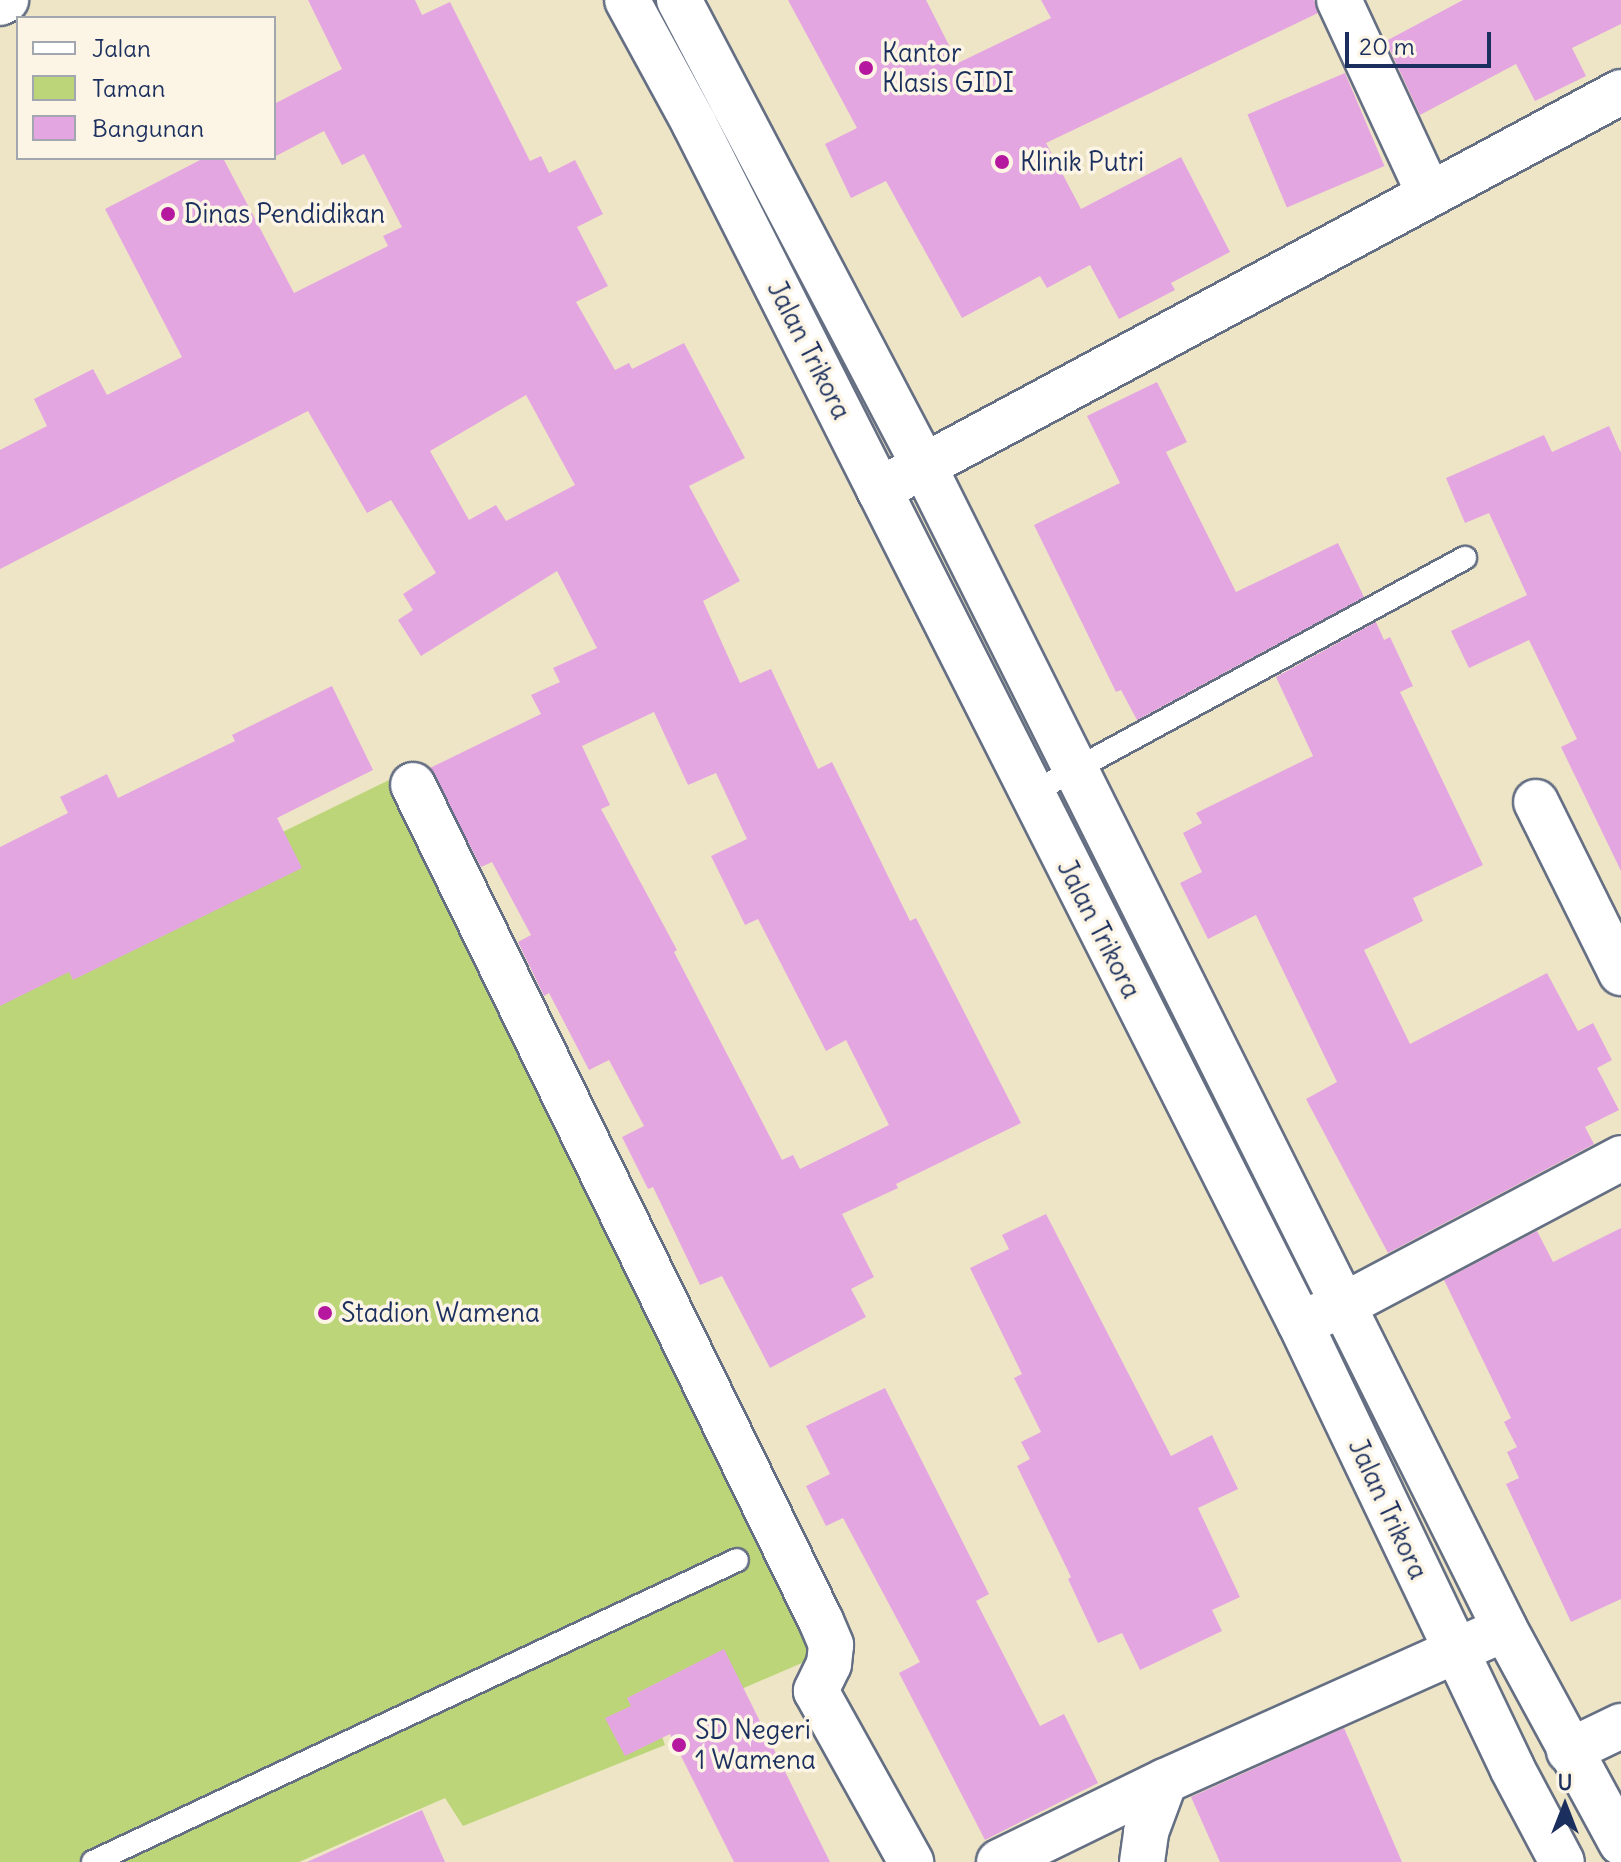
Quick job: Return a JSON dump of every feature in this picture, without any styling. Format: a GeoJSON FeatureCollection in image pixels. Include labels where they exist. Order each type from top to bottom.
{"type":"FeatureCollection","features":[{"type":"Feature","properties":{"kind":"main road"},"geometry":{"type":"LineString","coordinates":[[0,3],[6,0]]}},
{"type":"Feature","properties":{"kind":"main road","name":"Jalan Trikora"},"geometry":{"type":"LineString","coordinates":[[627,0],[694,123],[1030,794],[1300,1323],[1457,1653],[1562,1862]]}},
{"type":"Feature","properties":{"kind":"main road","name":"Jalan Trikora"},"geometry":{"type":"LineString","coordinates":[[679,0],[923,464],[1505,1629],[1621,1843]]}},
{"type":"Feature","properties":{"kind":"main road"},"geometry":{"type":"LineString","coordinates":[[1339,0],[1429,194]]}},
{"type":"Feature","properties":{"kind":"main road"},"geometry":{"type":"LineString","coordinates":[[879,490],[1621,92]]}},
{"type":"Feature","properties":{"kind":"main road"},"geometry":{"type":"LineString","coordinates":[[413,785],[821,1621],[831,1645],[829,1664],[816,1691],[911,1862]]}},
{"type":"Feature","properties":{"kind":"main road"},"geometry":{"type":"LineString","coordinates":[[1536,802],[1621,973]]}},
{"type":"Feature","properties":{"kind":"main road"},"geometry":{"type":"LineString","coordinates":[[1300,1323],[1342,1306],[1621,1158]]}},
{"type":"Feature","properties":{"kind":"main road"},"geometry":{"type":"LineString","coordinates":[[999,1862],[1165,1781],[1505,1629]]}},
{"type":"Feature","properties":{"kind":"main road"},"geometry":{"type":"LineString","coordinates":[[1569,1751],[1621,1726]]}},
{"type":"Feature","properties":{"kind":"main road"},"geometry":{"type":"LineString","coordinates":[[1142,1862],[1146,1832],[1165,1781]]}},
{"type":"Feature","properties":{"kind":"lane"},"geometry":{"type":"LineString","coordinates":[[1030,794],[1465,558]]}},
{"type":"Feature","properties":{"kind":"lane"},"geometry":{"type":"LineString","coordinates":[[93,1862],[737,1560]]}},
{"type":"Feature","properties":{"kind":"green space","name":"Stadion Wamena"},"geometry":{"type":"Polygon","coordinates":[[[389,780],[818,1656],[658,1725],[665,1745],[463,1826],[445,1798],[299,1862],[0,1862],[0,970],[389,780]]]}},
{"type":"Feature","properties":{"kind":"building"},"geometry":{"type":"Polygon","coordinates":[[[308,0],[415,0],[422,15],[450,2],[530,161],[541,156],[549,173],[575,160],[603,214],[577,227],[608,286],[576,302],[615,370],[629,363],[632,369],[684,343],[745,458],[689,486],[740,581],[703,601],[740,683],[771,669],[818,769],[832,762],[910,921],[916,918],[1021,1123],[842,1214],[874,1277],[851,1289],[866,1317],[770,1368],[722,1276],[700,1285],[653,1187],[648,1189],[622,1137],[644,1126],[609,1060],[589,1070],[549,993],[544,996],[518,942],[531,935],[492,862],[481,867],[430,768],[541,714],[531,695],[560,682],[553,668],[597,648],[557,571],[421,656],[398,620],[413,610],[403,594],[436,573],[391,500],[367,513],[308,411],[0,569],[0,450],[47,426],[34,399],[93,369],[107,395],[182,357],[105,209],[200,160],[224,160],[294,293],[388,246],[383,236],[402,227],[364,154],[342,165],[324,131],[276,156],[276,103],[342,69],[308,0]],[[526,395],[430,451],[469,520],[496,505],[506,521],[575,485],[526,395]],[[654,712],[582,746],[610,805],[601,809],[677,950],[674,952],[782,1160],[793,1155],[800,1169],[889,1125],[846,1040],[826,1051],[758,919],[745,925],[711,856],[747,839],[716,773],[688,785],[654,712]]]}},
{"type":"Feature","properties":{"kind":"building"},"geometry":{"type":"Polygon","coordinates":[[[788,0],[926,0],[958,63],[1051,18],[1041,0],[1314,0],[1318,13],[1046,143],[1081,209],[1181,157],[1230,252],[1171,283],[1175,290],[1119,319],[1090,265],[1047,288],[1040,276],[962,318],[886,181],[851,198],[825,144],[857,128],[788,0]]]}},
{"type":"Feature","properties":{"kind":"building"},"geometry":{"type":"Polygon","coordinates":[[[1463,0],[1621,0],[1621,24],[1572,48],[1586,76],[1535,101],[1516,64],[1420,115],[1386,41],[1463,0]]]}},
{"type":"Feature","properties":{"kind":"building"},"geometry":{"type":"Polygon","coordinates":[[[1345,73],[1384,166],[1287,207],[1247,114],[1345,73]]]}},
{"type":"Feature","properties":{"kind":"building"},"geometry":{"type":"Polygon","coordinates":[[[1157,382],[1187,442],[1166,452],[1236,592],[1338,543],[1364,597],[1137,720],[1121,690],[1116,692],[1034,525],[1120,483],[1087,416],[1157,382]]]}},
{"type":"Feature","properties":{"kind":"building"},"geometry":{"type":"Polygon","coordinates":[[[1609,426],[1621,453],[1621,871],[1561,747],[1577,739],[1529,640],[1469,668],[1451,631],[1527,595],[1489,513],[1465,523],[1446,478],[1544,435],[1552,452],[1609,426]]]}},
{"type":"Feature","properties":{"kind":"building"},"geometry":{"type":"Polygon","coordinates":[[[1376,622],[1384,640],[1390,637],[1413,686],[1400,692],[1483,865],[1413,898],[1423,921],[1364,950],[1410,1044],[1547,973],[1578,1031],[1593,1023],[1612,1060],[1597,1068],[1619,1110],[1585,1127],[1594,1144],[1388,1253],[1306,1099],[1337,1082],[1256,915],[1208,939],[1180,883],[1202,872],[1183,833],[1202,823],[1196,813],[1313,756],[1276,677],[1376,622]]]}},
{"type":"Feature","properties":{"kind":"building"},"geometry":{"type":"Polygon","coordinates":[[[332,686],[373,770],[277,818],[302,868],[73,980],[69,972],[0,1006],[0,847],[68,813],[60,797],[107,774],[118,798],[235,741],[232,735],[332,686]]]}},
{"type":"Feature","properties":{"kind":"building"},"geometry":{"type":"Polygon","coordinates":[[[1046,1214],[1171,1456],[1212,1435],[1238,1489],[1198,1508],[1240,1597],[1212,1610],[1222,1631],[1140,1670],[1122,1633],[1098,1643],[1068,1579],[1071,1577],[1017,1466],[1030,1459],[1021,1442],[1041,1432],[1014,1378],[1022,1374],[970,1268],[1009,1249],[1002,1235],[1046,1214]]]}},
{"type":"Feature","properties":{"kind":"building"},"geometry":{"type":"Polygon","coordinates":[[[1621,1228],[1621,1599],[1571,1622],[1506,1484],[1519,1478],[1507,1452],[1517,1447],[1504,1422],[1511,1418],[1444,1280],[1537,1231],[1553,1262],[1621,1228]]]}},
{"type":"Feature","properties":{"kind":"building"},"geometry":{"type":"Polygon","coordinates":[[[885,1388],[989,1594],[976,1601],[1040,1726],[1064,1714],[1098,1783],[985,1840],[899,1673],[920,1662],[843,1518],[826,1526],[806,1486],[830,1474],[806,1426],[885,1388]]]}},
{"type":"Feature","properties":{"kind":"building"},"geometry":{"type":"Polygon","coordinates":[[[724,1649],[830,1862],[734,1862],[670,1734],[625,1756],[605,1718],[631,1706],[627,1698],[724,1649]]]}},
{"type":"Feature","properties":{"kind":"building"},"geometry":{"type":"Polygon","coordinates":[[[1344,1728],[1402,1862],[1220,1862],[1191,1797],[1344,1728]]]}},
{"type":"Feature","properties":{"kind":"building"},"geometry":{"type":"Polygon","coordinates":[[[422,1810],[445,1862],[307,1862],[422,1810]]]}},
{"type":"Feature","properties":{"kind":"place","name":"Kantor Klasis GIDI"},"geometry":{"type":"Point","coordinates":[866,68]}},
{"type":"Feature","properties":{"kind":"place","name":"Klinik Putri"},"geometry":{"type":"Point","coordinates":[1002,162]}},
{"type":"Feature","properties":{"kind":"place","name":"Dinas Pendidikan"},"geometry":{"type":"Point","coordinates":[168,214]}},
{"type":"Feature","properties":{"kind":"place","name":"Stadion Wamena"},"geometry":{"type":"Point","coordinates":[325,1313]}},
{"type":"Feature","properties":{"kind":"place","name":"SD Negeri 1 Wamena"},"geometry":{"type":"Point","coordinates":[679,1745]}}]}
